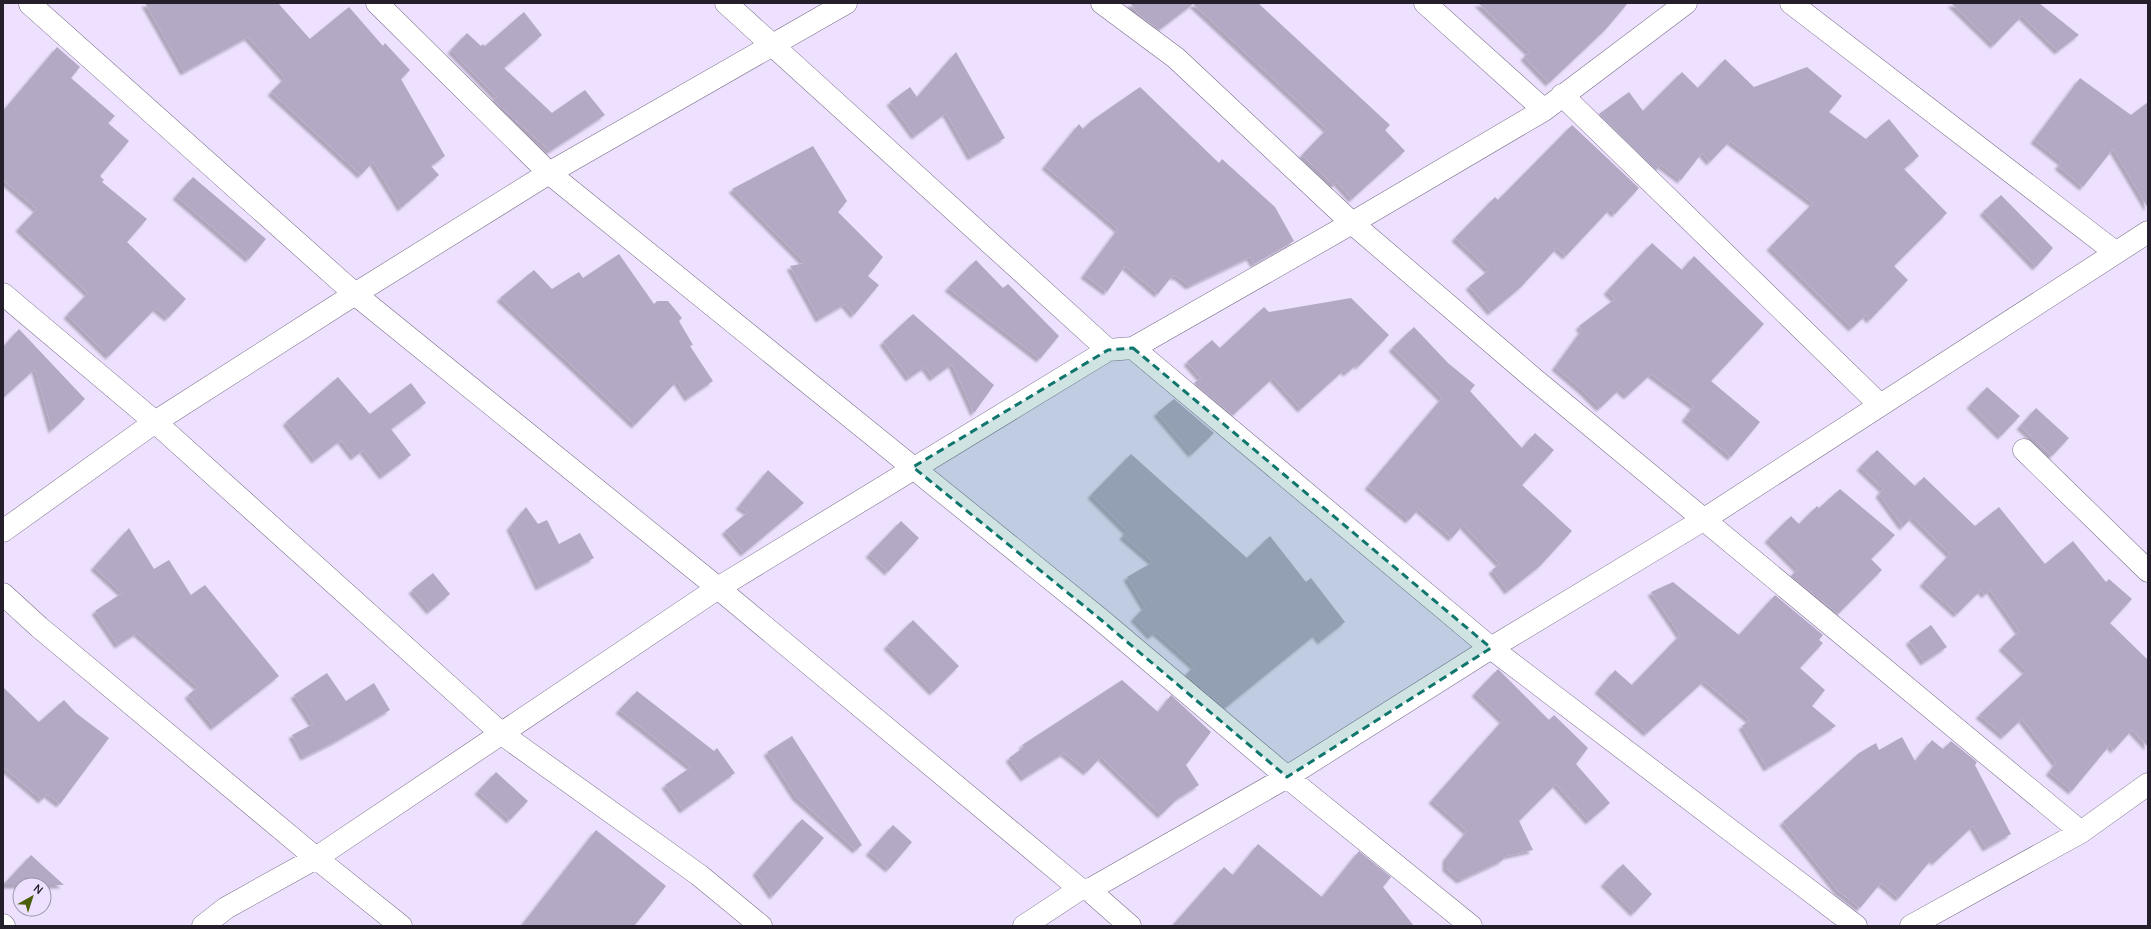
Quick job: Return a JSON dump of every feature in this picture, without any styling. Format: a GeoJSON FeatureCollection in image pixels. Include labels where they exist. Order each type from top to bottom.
{"type":"FeatureCollection","features":[{"type":"Feature","properties":{"kind":"street"},"geometry":{"type":"LineString","coordinates":[[30,3],[355,294],[718,588],[1130,926]]}},
{"type":"Feature","properties":{"kind":"street"},"geometry":{"type":"LineString","coordinates":[[377,3],[549,173],[1100,619],[1287,777],[1471,926]]}},
{"type":"Feature","properties":{"kind":"street"},"geometry":{"type":"LineString","coordinates":[[726,3],[1108,350]]}},
{"type":"Feature","properties":{"kind":"street"},"geometry":{"type":"LineString","coordinates":[[3,531],[154,422],[355,294],[549,173],[846,3]]}},
{"type":"Feature","properties":{"kind":"street"},"geometry":{"type":"LineString","coordinates":[[1102,3],[1176,58],[1352,223],[1533,378],[2081,832]]}},
{"type":"Feature","properties":{"kind":"street"},"geometry":{"type":"LineString","coordinates":[[1425,3],[1544,110]]}},
{"type":"Feature","properties":{"kind":"street"},"geometry":{"type":"LineString","coordinates":[[203,926],[226,908],[316,858],[718,588],[913,467],[1108,350],[1133,348],[1352,223],[1544,110],[1686,3]]}},
{"type":"Feature","properties":{"kind":"street"},"geometry":{"type":"LineString","coordinates":[[1791,3],[2115,252]]}},
{"type":"Feature","properties":{"kind":"street"},"geometry":{"type":"LineString","coordinates":[[1562,95],[1880,405]]}},
{"type":"Feature","properties":{"kind":"street"},"geometry":{"type":"LineString","coordinates":[[1024,926],[1085,890],[1287,777],[1491,648],[1703,520],[2148,232]]}},
{"type":"Feature","properties":{"kind":"street"},"geometry":{"type":"LineString","coordinates":[[3,294],[154,422],[502,734],[699,875],[761,926]]}},
{"type":"Feature","properties":{"kind":"street"},"geometry":{"type":"LineString","coordinates":[[1133,348],[1491,648],[1856,926]]}},
{"type":"Feature","properties":{"kind":"street"},"geometry":{"type":"LineString","coordinates":[[2024,450],[2148,571]]}},
{"type":"Feature","properties":{"kind":"street"},"geometry":{"type":"LineString","coordinates":[[3,594],[39,627],[316,858],[401,926]]}},
{"type":"Feature","properties":{"kind":"street"},"geometry":{"type":"LineString","coordinates":[[1912,926],[2081,832],[2148,784]]}},
{"type":"Feature","properties":{"kind":"highlighted area"},"geometry":{"type":"Polygon","coordinates":[[[1133,348],[1491,648],[1287,777],[1100,619],[913,467],[1108,350],[1133,348]]]}},
{"type":"Feature","properties":{"kind":"building"},"geometry":{"type":"Polygon","coordinates":[[[145,3],[278,3],[310,39],[349,7],[383,46],[385,43],[410,70],[401,79],[445,156],[431,166],[439,175],[401,208],[373,162],[361,175],[271,92],[285,78],[248,37],[184,72],[145,3]]]}},
{"type":"Feature","properties":{"kind":"building"},"geometry":{"type":"Polygon","coordinates":[[[1130,3],[1258,3],[1390,125],[1385,130],[1405,151],[1352,199],[1337,182],[1334,185],[1302,155],[1327,129],[1193,4],[1159,30],[1139,15],[1130,3]]]}},
{"type":"Feature","properties":{"kind":"building"},"geometry":{"type":"Polygon","coordinates":[[[1478,3],[1628,3],[1606,29],[1549,83],[1524,57],[1529,52],[1478,3]]]}},
{"type":"Feature","properties":{"kind":"building"},"geometry":{"type":"Polygon","coordinates":[[[1951,3],[2039,3],[2079,35],[2058,51],[2022,16],[1994,45],[1951,3]]]}},
{"type":"Feature","properties":{"kind":"building"},"geometry":{"type":"Polygon","coordinates":[[[524,12],[542,35],[504,68],[552,113],[585,90],[605,115],[550,151],[493,100],[497,97],[451,50],[467,33],[481,46],[483,44],[485,46],[524,12]]]}},
{"type":"Feature","properties":{"kind":"building"},"geometry":{"type":"Polygon","coordinates":[[[57,47],[80,67],[71,78],[115,116],[108,123],[129,141],[100,176],[104,180],[102,182],[147,219],[127,242],[186,299],[168,318],[156,308],[109,356],[67,315],[88,293],[19,228],[37,209],[3,180],[3,111],[57,47]]]}},
{"type":"Feature","properties":{"kind":"building"},"geometry":{"type":"Polygon","coordinates":[[[956,52],[1005,138],[971,157],[946,113],[915,136],[890,102],[910,87],[917,97],[956,52]]]}},
{"type":"Feature","properties":{"kind":"building"},"geometry":{"type":"Polygon","coordinates":[[[1725,59],[1754,87],[1807,67],[1842,96],[1829,112],[1866,139],[1889,119],[1919,156],[1904,169],[1947,213],[1894,266],[1908,280],[1870,320],[1866,315],[1852,328],[1770,247],[1813,203],[1730,141],[1710,162],[1702,153],[1681,180],[1661,165],[1656,170],[1599,114],[1629,92],[1643,111],[1682,72],[1698,88],[1725,59]]]}},
{"type":"Feature","properties":{"kind":"building"},"geometry":{"type":"Polygon","coordinates":[[[2080,78],[2131,115],[2148,102],[2148,208],[2113,149],[2083,187],[2058,166],[2062,162],[2034,140],[2080,78]]]}},
{"type":"Feature","properties":{"kind":"building"},"geometry":{"type":"Polygon","coordinates":[[[1140,87],[1219,163],[1222,159],[1275,207],[1294,241],[1254,264],[1250,257],[1189,286],[1177,276],[1176,277],[1173,275],[1158,294],[1125,266],[1107,292],[1084,275],[1118,229],[1045,166],[1079,124],[1083,129],[1091,121],[1140,87]]]}},
{"type":"Feature","properties":{"kind":"building"},"geometry":{"type":"Polygon","coordinates":[[[1572,125],[1639,188],[1615,214],[1610,209],[1566,256],[1557,248],[1521,287],[1491,312],[1469,286],[1489,270],[1455,238],[1495,197],[1498,200],[1572,125]]]}},
{"type":"Feature","properties":{"kind":"building"},"geometry":{"type":"Polygon","coordinates":[[[813,146],[847,201],[838,212],[883,257],[868,276],[879,285],[854,315],[845,304],[819,319],[790,266],[805,263],[732,189],[813,146]]]}},
{"type":"Feature","properties":{"kind":"building"},"geometry":{"type":"Polygon","coordinates":[[[193,177],[266,239],[249,259],[176,196],[193,177]]]}},
{"type":"Feature","properties":{"kind":"building"},"geometry":{"type":"Polygon","coordinates":[[[2001,195],[2053,248],[2036,267],[1983,212],[2001,195]]]}},
{"type":"Feature","properties":{"kind":"building"},"geometry":{"type":"Polygon","coordinates":[[[1652,243],[1682,270],[1694,256],[1764,324],[1711,381],[1760,422],[1731,457],[1685,418],[1694,406],[1651,374],[1627,396],[1620,389],[1600,408],[1555,367],[1582,330],[1579,326],[1615,299],[1607,291],[1652,243]]]}},
{"type":"Feature","properties":{"kind":"building"},"geometry":{"type":"Polygon","coordinates":[[[619,254],[654,304],[657,301],[668,301],[682,318],[679,321],[693,345],[690,346],[713,381],[688,398],[677,381],[635,425],[500,298],[534,270],[552,289],[579,272],[583,278],[619,254]]]}},
{"type":"Feature","properties":{"kind":"building"},"geometry":{"type":"Polygon","coordinates":[[[976,260],[1003,288],[1008,284],[1059,336],[1040,359],[948,288],[976,260]]]}},
{"type":"Feature","properties":{"kind":"building"},"geometry":{"type":"Polygon","coordinates":[[[1351,298],[1389,335],[1359,366],[1357,364],[1347,373],[1344,370],[1301,409],[1273,378],[1233,415],[1194,383],[1201,378],[1187,362],[1212,340],[1220,348],[1264,307],[1269,312],[1351,298]]]}},
{"type":"Feature","properties":{"kind":"building"},"geometry":{"type":"Polygon","coordinates":[[[913,314],[994,385],[974,413],[952,364],[933,378],[925,367],[909,378],[883,342],[913,314]]]}},
{"type":"Feature","properties":{"kind":"building"},"geometry":{"type":"Polygon","coordinates":[[[1414,327],[1448,363],[1475,385],[1470,391],[1522,448],[1535,433],[1554,450],[1522,485],[1572,531],[1540,566],[1508,591],[1492,570],[1500,564],[1463,525],[1452,538],[1419,509],[1409,520],[1368,486],[1442,398],[1392,348],[1414,327]]]}},
{"type":"Feature","properties":{"kind":"building"},"geometry":{"type":"Polygon","coordinates":[[[19,329],[85,399],[52,430],[35,369],[3,398],[3,347],[19,329]]]}},
{"type":"Feature","properties":{"kind":"building"},"geometry":{"type":"Polygon","coordinates":[[[338,377],[370,414],[411,383],[426,403],[391,429],[411,455],[383,476],[363,450],[354,457],[341,440],[315,460],[286,422],[338,377]]]}},
{"type":"Feature","properties":{"kind":"building"},"geometry":{"type":"Polygon","coordinates":[[[1987,387],[2020,416],[2001,436],[1970,405],[1987,387]]]}},
{"type":"Feature","properties":{"kind":"building"},"geometry":{"type":"Polygon","coordinates":[[[1174,399],[1214,433],[1192,454],[1157,413],[1174,399]]]}},
{"type":"Feature","properties":{"kind":"building"},"geometry":{"type":"Polygon","coordinates":[[[2036,408],[2069,438],[2052,456],[2020,426],[2036,408]]]}},
{"type":"Feature","properties":{"kind":"building"},"geometry":{"type":"Polygon","coordinates":[[[1877,450],[1915,486],[1924,477],[1975,526],[1999,507],[2045,564],[2073,541],[2106,582],[2109,579],[2132,599],[2110,623],[2148,660],[2148,747],[2132,730],[2114,750],[2110,745],[2072,791],[2049,772],[2056,763],[2022,719],[2004,736],[1979,715],[2026,671],[2002,647],[2019,631],[1990,590],[1985,595],[1981,590],[1957,614],[1923,583],[1950,554],[1912,517],[1903,527],[1879,494],[1883,489],[1860,467],[1877,450]]]}},
{"type":"Feature","properties":{"kind":"building"},"geometry":{"type":"Polygon","coordinates":[[[1131,454],[1247,558],[1270,536],[1306,582],[1311,578],[1345,622],[1321,641],[1316,634],[1225,708],[1186,675],[1194,666],[1156,632],[1151,636],[1134,618],[1145,607],[1127,577],[1153,562],[1123,536],[1127,531],[1091,495],[1131,454]]]}},
{"type":"Feature","properties":{"kind":"building"},"geometry":{"type":"Polygon","coordinates":[[[768,470],[804,503],[744,553],[725,531],[748,512],[739,506],[768,470]]]}},
{"type":"Feature","properties":{"kind":"building"},"geometry":{"type":"Polygon","coordinates":[[[1840,489],[1895,535],[1871,559],[1882,570],[1838,614],[1791,576],[1798,569],[1768,539],[1791,516],[1799,524],[1817,506],[1819,508],[1840,489]]]}},
{"type":"Feature","properties":{"kind":"building"},"geometry":{"type":"Polygon","coordinates":[[[526,507],[538,524],[547,520],[559,544],[580,533],[594,558],[539,587],[510,527],[526,507]]]}},
{"type":"Feature","properties":{"kind":"building"},"geometry":{"type":"Polygon","coordinates":[[[901,521],[919,538],[888,572],[869,554],[901,521]]]}},
{"type":"Feature","properties":{"kind":"building"},"geometry":{"type":"Polygon","coordinates":[[[129,528],[154,569],[169,560],[191,595],[205,585],[279,676],[214,727],[188,695],[198,687],[137,633],[118,645],[95,611],[122,593],[94,567],[129,528]]]}},
{"type":"Feature","properties":{"kind":"building"},"geometry":{"type":"Polygon","coordinates":[[[433,573],[450,594],[430,611],[412,590],[433,573]]]}},
{"type":"Feature","properties":{"kind":"building"},"geometry":{"type":"Polygon","coordinates":[[[1673,582],[1739,635],[1775,595],[1823,635],[1819,640],[1823,643],[1800,668],[1825,690],[1812,706],[1836,726],[1767,768],[1742,726],[1750,720],[1704,681],[1647,733],[1598,690],[1615,670],[1632,685],[1680,635],[1651,592],[1673,582]]]}},
{"type":"Feature","properties":{"kind":"building"},"geometry":{"type":"Polygon","coordinates":[[[913,620],[959,666],[933,692],[887,646],[913,620]]]}},
{"type":"Feature","properties":{"kind":"building"},"geometry":{"type":"Polygon","coordinates":[[[1931,625],[1947,647],[1924,662],[1909,641],[1931,625]]]}},
{"type":"Feature","properties":{"kind":"building"},"geometry":{"type":"Polygon","coordinates":[[[1498,669],[1549,720],[1554,715],[1588,748],[1576,764],[1610,803],[1589,821],[1556,784],[1519,821],[1533,850],[1506,856],[1501,861],[1460,880],[1446,868],[1446,858],[1467,831],[1432,800],[1503,720],[1475,693],[1498,669]]]}},
{"type":"Feature","properties":{"kind":"building"},"geometry":{"type":"Polygon","coordinates":[[[327,673],[346,701],[374,683],[390,710],[336,741],[304,757],[292,735],[313,724],[294,695],[327,673]]]}},
{"type":"Feature","properties":{"kind":"building"},"geometry":{"type":"Polygon","coordinates":[[[1122,680],[1158,712],[1171,695],[1211,732],[1186,765],[1199,785],[1177,799],[1161,815],[1101,757],[1087,772],[1064,753],[1024,778],[1009,758],[1024,747],[1022,745],[1122,680]]]}},
{"type":"Feature","properties":{"kind":"building"},"geometry":{"type":"Polygon","coordinates":[[[3,687],[39,722],[64,700],[76,713],[109,738],[60,804],[47,794],[42,800],[3,767],[3,687]]]}},
{"type":"Feature","properties":{"kind":"building"},"geometry":{"type":"Polygon","coordinates":[[[637,691],[714,751],[717,748],[735,773],[683,810],[665,785],[691,767],[619,710],[637,691]]]}},
{"type":"Feature","properties":{"kind":"building"},"geometry":{"type":"Polygon","coordinates":[[[792,736],[862,845],[856,850],[796,797],[767,752],[792,736]]]}},
{"type":"Feature","properties":{"kind":"building"},"geometry":{"type":"Polygon","coordinates":[[[1902,737],[1915,761],[1932,740],[1943,749],[1951,741],[1977,762],[1975,765],[2011,834],[1986,848],[1973,826],[1935,862],[1932,859],[1899,898],[1881,883],[1860,908],[1838,891],[1783,822],[1859,753],[1876,743],[1879,750],[1902,737]]]}},
{"type":"Feature","properties":{"kind":"building"},"geometry":{"type":"Polygon","coordinates":[[[496,772],[528,801],[510,820],[478,791],[496,772]]]}},
{"type":"Feature","properties":{"kind":"building"},"geometry":{"type":"Polygon","coordinates":[[[802,819],[824,838],[773,896],[756,872],[802,819]]]}},
{"type":"Feature","properties":{"kind":"building"},"geometry":{"type":"Polygon","coordinates":[[[893,825],[912,842],[889,869],[869,852],[893,825]]]}},
{"type":"Feature","properties":{"kind":"building"},"geometry":{"type":"Polygon","coordinates":[[[596,830],[666,886],[634,926],[521,926],[596,830]]]}},
{"type":"Feature","properties":{"kind":"building"},"geometry":{"type":"Polygon","coordinates":[[[1258,844],[1322,897],[1359,851],[1391,877],[1383,887],[1414,926],[1172,926],[1224,867],[1233,875],[1258,844]]]}},
{"type":"Feature","properties":{"kind":"building"},"geometry":{"type":"Polygon","coordinates":[[[31,855],[64,885],[52,885],[52,877],[12,877],[12,885],[3,885],[31,855]]]}},
{"type":"Feature","properties":{"kind":"building"},"geometry":{"type":"Polygon","coordinates":[[[1623,864],[1652,894],[1634,913],[1604,883],[1623,864]]]}}]}
